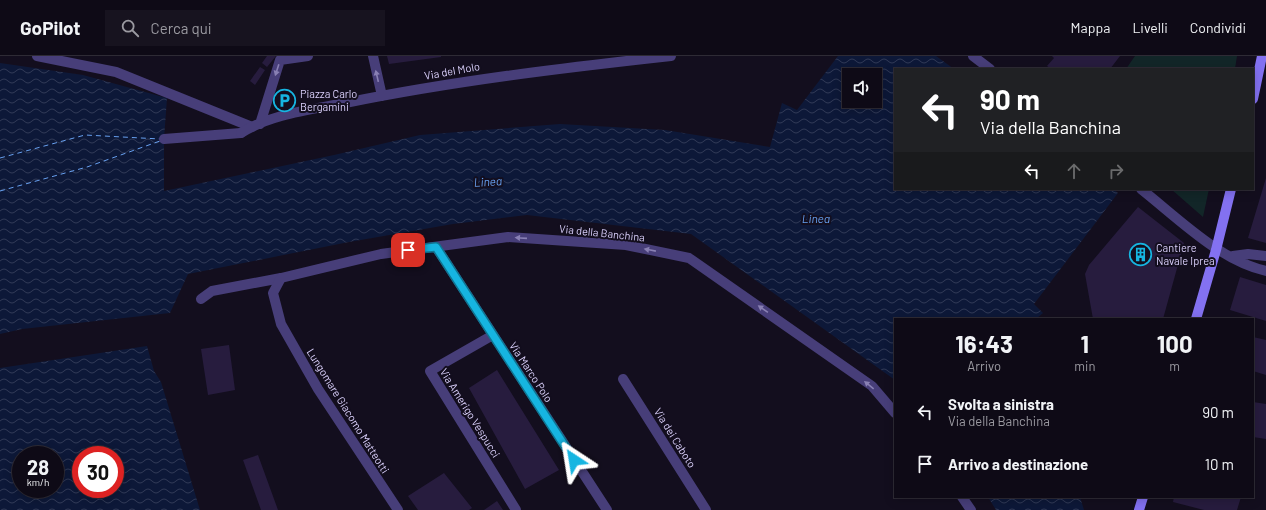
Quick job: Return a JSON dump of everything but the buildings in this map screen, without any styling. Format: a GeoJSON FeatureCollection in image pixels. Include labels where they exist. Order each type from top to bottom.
{"type":"FeatureCollection","features":[{"type":"Feature","properties":{"kind":"street"},"geometry":{"type":"LineString","coordinates":[[38,56],[116,72],[256,125],[280,60],[308,56]]}},
{"type":"Feature","properties":{"kind":"street"},"geometry":{"type":"LineString","coordinates":[[373,56],[382,96]]}},
{"type":"Feature","properties":{"kind":"street","name":"Via del Molo"},"geometry":{"type":"LineString","coordinates":[[164,139],[241,133],[256,125],[286,116],[382,96],[507,75],[671,56]]}},
{"type":"Feature","properties":{"kind":"street"},"geometry":{"type":"LineString","coordinates":[[1254,94],[1262,56]]}},
{"type":"Feature","properties":{"kind":"street"},"geometry":{"type":"LineString","coordinates":[[979,58],[989,68]]}},
{"type":"Feature","properties":{"kind":"street"},"geometry":{"type":"LineString","coordinates":[[1142,190],[1216,250],[1233,256],[1246,265],[1266,271]]}},
{"type":"Feature","properties":{"kind":"street"},"geometry":{"type":"LineString","coordinates":[[1196,318],[1216,250],[1231,190]]}},
{"type":"Feature","properties":{"kind":"street","name":"Via della Banchina"},"geometry":{"type":"LineString","coordinates":[[201,299],[212,291],[281,278],[381,254],[508,237],[626,246],[689,258],[872,386],[894,412]]}},
{"type":"Feature","properties":{"kind":"street","name":"Via Marco Polo"},"geometry":{"type":"LineString","coordinates":[[436,247],[607,510]]}},
{"type":"Feature","properties":{"kind":"street"},"geometry":{"type":"LineString","coordinates":[[1233,256],[1248,254],[1266,256]]}},
{"type":"Feature","properties":{"kind":"street","name":"Lungomare Giacomo Matteotti"},"geometry":{"type":"LineString","coordinates":[[281,278],[273,293],[281,324],[318,389],[398,510]]}},
{"type":"Feature","properties":{"kind":"street","name":"Via Amerigo Vespucci"},"geometry":{"type":"LineString","coordinates":[[493,335],[430,371],[516,510]]}},
{"type":"Feature","properties":{"kind":"street","name":"Via dei Caboto"},"geometry":{"type":"LineString","coordinates":[[623,379],[706,510]]}},
{"type":"Feature","properties":{"kind":"street"},"geometry":{"type":"LineString","coordinates":[[963,498],[971,510]]}},
{"type":"Feature","properties":{"kind":"street"},"geometry":{"type":"LineString","coordinates":[[1139,510],[1143,498]]}},
{"type":"Feature","properties":{"kind":"green space"},"geometry":{"type":"Polygon","coordinates":[[[1135,56],[1237,56],[1235,68],[1127,68],[1135,56]]]}},
{"type":"Feature","properties":{"kind":"green space"},"geometry":{"type":"Polygon","coordinates":[[[1172,190],[1209,190],[1203,217],[1172,190]]]}},
{"type":"Feature","properties":{"kind":"water","name":"Linea"},"geometry":{"type":"Polygon","coordinates":[[[838,56],[936,56],[953,68],[894,68],[894,190],[1114,190],[1118,193],[1034,304],[1043,313],[1037,318],[894,318],[894,379],[691,234],[527,215],[453,224],[349,242],[188,274],[170,313],[22,329],[0,334],[0,63],[83,75],[167,98],[164,139],[164,191],[420,135],[560,124],[665,130],[770,147],[782,103],[797,110],[838,56]]]}},
{"type":"Feature","properties":{"kind":"water"},"geometry":{"type":"Polygon","coordinates":[[[147,346],[154,371],[161,382],[200,510],[0,510],[0,368],[147,346]]]}},
{"type":"Feature","properties":{"kind":"water"},"geometry":{"type":"Polygon","coordinates":[[[989,498],[1080,498],[1084,510],[996,510],[989,498]]]}},
{"type":"Feature","properties":{"kind":"ferry route"},"geometry":{"type":"LineString","coordinates":[[0,158],[85,135],[160,139]]}},
{"type":"Feature","properties":{"kind":"ferry route"},"geometry":{"type":"LineString","coordinates":[[0,191],[87,167],[160,141]]}},
{"type":"Feature","properties":{"kind":"place","name":"Piazza Carlo Bergamini"},"geometry":{"type":"Point","coordinates":[284,100]}},
{"type":"Feature","properties":{"kind":"place","name":"Cantiere Navale Iprea"},"geometry":{"type":"Point","coordinates":[1140,254]}},
{"type":"Feature","properties":{"kind":"route"},"geometry":{"type":"LineString","coordinates":[[408,250],[436,247],[574,460]]}}]}
